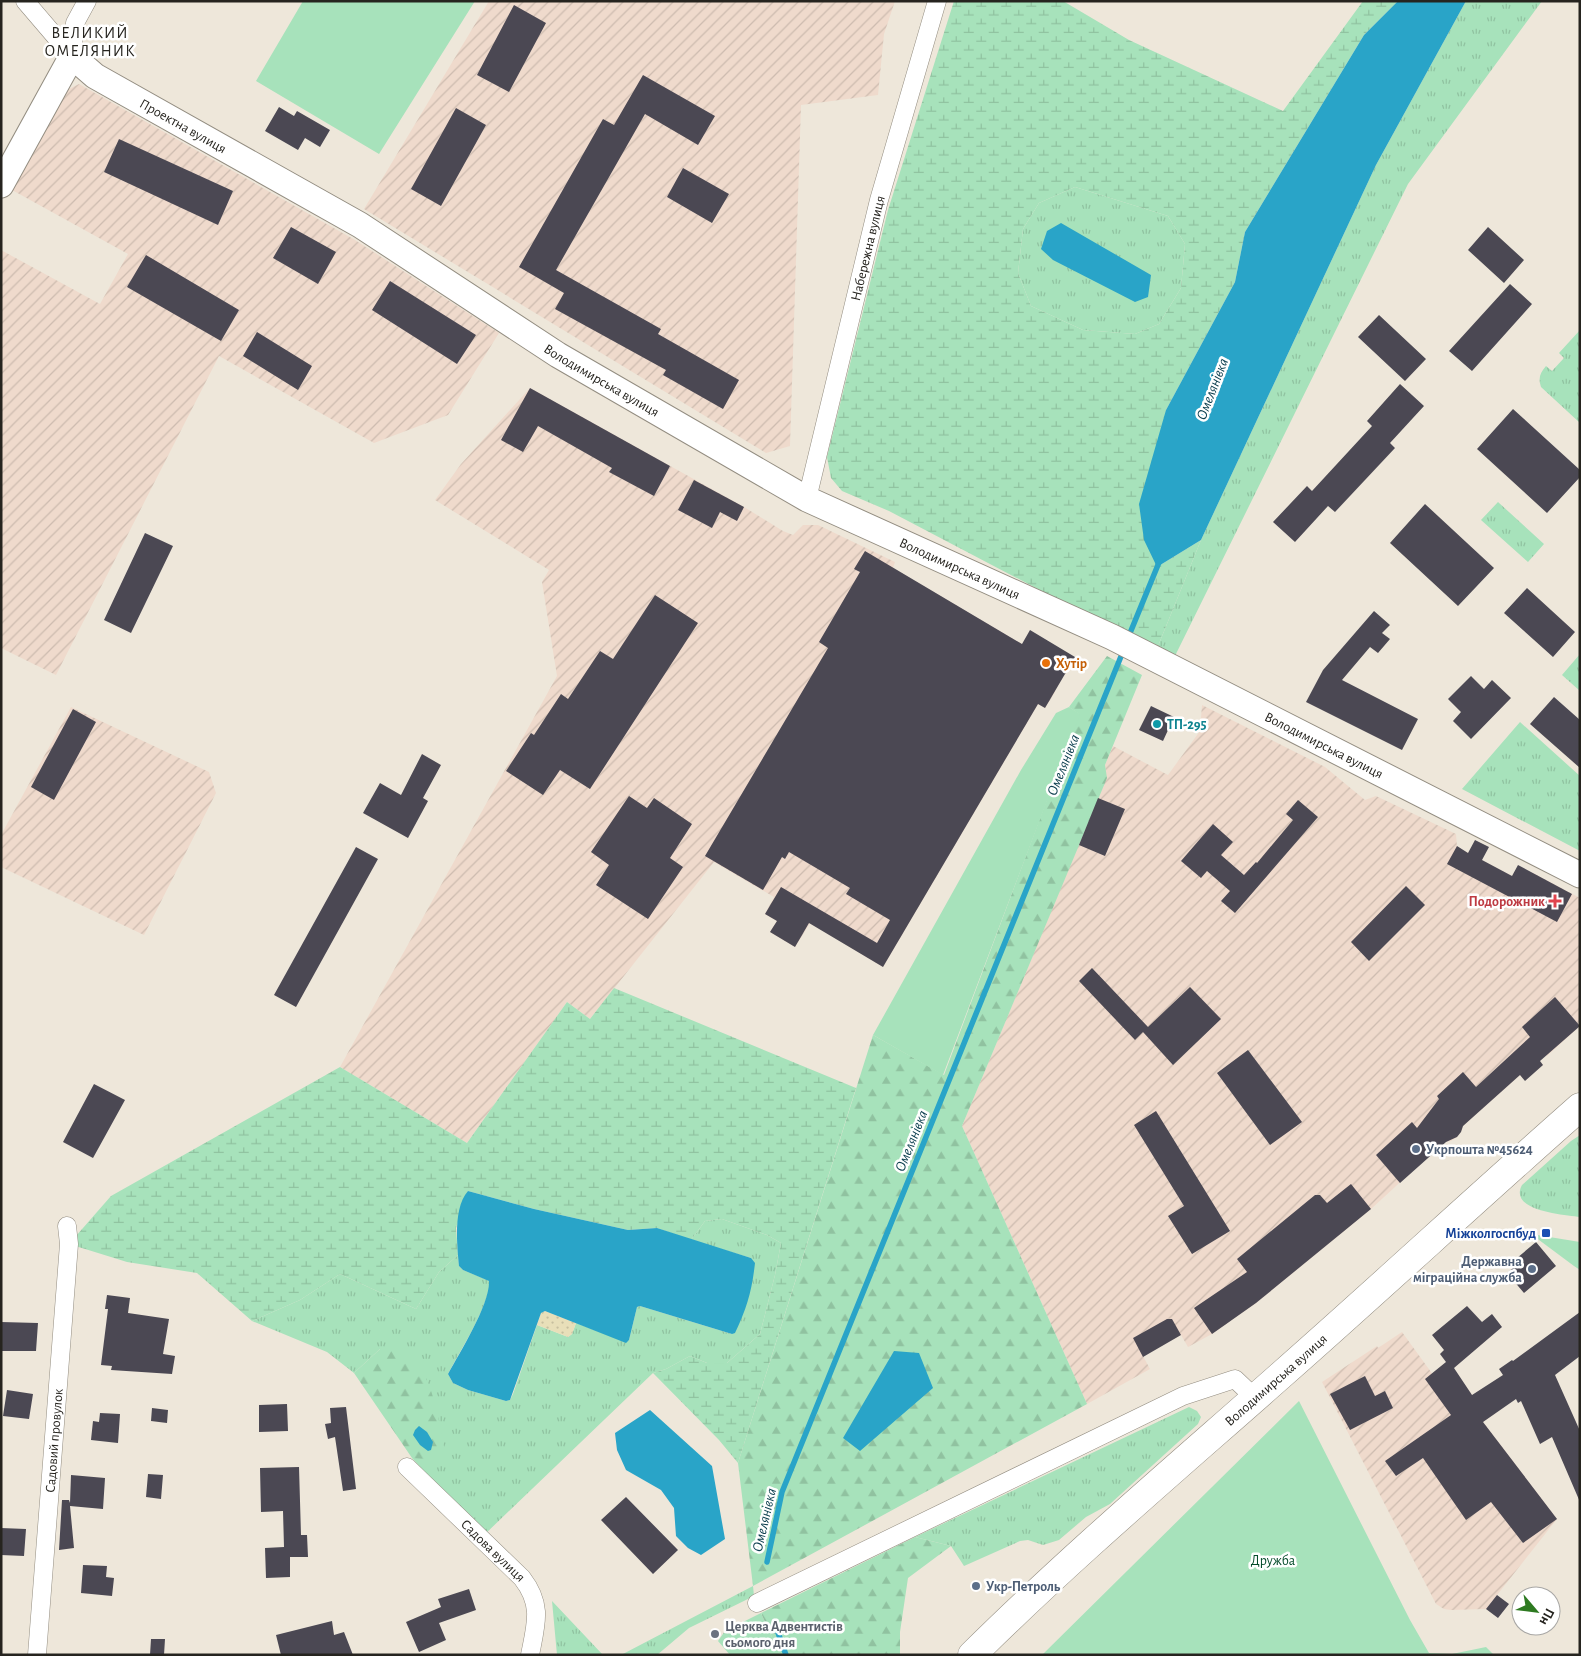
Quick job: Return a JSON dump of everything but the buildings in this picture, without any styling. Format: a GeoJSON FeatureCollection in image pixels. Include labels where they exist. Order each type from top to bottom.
{"type":"FeatureCollection","features":[{"type":"Feature","properties":{"kind":"main road","name":"Володимирська вулиця"},"geometry":{"type":"LineString","coordinates":[[972,1655],[1054,1576],[1580,1107]]}},
{"type":"Feature","properties":{"kind":"street","name":"Проектна вулиця"},"geometry":{"type":"LineString","coordinates":[[25,1],[72,56],[95,76],[360,225]]}},
{"type":"Feature","properties":{"kind":"street"},"geometry":{"type":"LineString","coordinates":[[1,185],[72,56],[75,23],[87,1]]}},
{"type":"Feature","properties":{"kind":"street","name":"Набережна вулиця"},"geometry":{"type":"LineString","coordinates":[[807,498],[879,200],[937,1]]}},
{"type":"Feature","properties":{"kind":"street","name":"Володимирська вулиця"},"geometry":{"type":"LineString","coordinates":[[360,225],[558,355],[807,498],[1121,642],[1580,876]]}},
{"type":"Feature","properties":{"kind":"street","name":"Садовий провулок"},"geometry":{"type":"LineString","coordinates":[[37,1655],[69,1244],[67,1226]]}},
{"type":"Feature","properties":{"kind":"street"},"geometry":{"type":"LineString","coordinates":[[757,1603],[1183,1396],[1235,1379],[1255,1398]]}},
{"type":"Feature","properties":{"kind":"street","name":"Садова вулиця"},"geometry":{"type":"LineString","coordinates":[[407,1466],[522,1578],[530,1589],[535,1602],[537,1616],[530,1655]]}},
{"type":"Feature","properties":{"kind":"shaded area"},"geometry":{"type":"Polygon","coordinates":[[[489,1],[895,1],[884,34],[878,95],[801,105],[790,446],[766,453],[364,209],[489,1]]]}},
{"type":"Feature","properties":{"kind":"shaded area"},"geometry":{"type":"Polygon","coordinates":[[[79,84],[355,240],[499,333],[448,415],[374,443],[219,356],[56,675],[1,648],[1,250],[100,304],[128,254],[12,190],[63,92],[79,84]]]}},
{"type":"Feature","properties":{"kind":"shaded area"},"geometry":{"type":"Polygon","coordinates":[[[530,388],[744,507],[783,531],[793,535],[803,525],[818,525],[895,562],[893,568],[1022,644],[1055,692],[1045,708],[1038,704],[883,967],[810,923],[795,947],[770,932],[777,921],[765,914],[774,897],[714,862],[590,1019],[567,1002],[467,1143],[340,1067],[557,676],[542,582],[549,570],[435,500],[461,464],[530,388]]]}},
{"type":"Feature","properties":{"kind":"shaded area"},"geometry":{"type":"Polygon","coordinates":[[[1202,705],[1325,767],[1365,800],[1376,796],[1456,834],[1457,847],[1527,884],[1533,873],[1580,898],[1580,1021],[1578,1022],[1580,1026],[1547,1056],[1544,1053],[1538,1059],[1543,1065],[1525,1080],[1520,1075],[1463,1126],[1457,1137],[1451,1141],[1444,1142],[1371,1209],[1256,1303],[1212,1334],[1188,1347],[1181,1335],[1143,1356],[1150,1369],[1087,1404],[962,1126],[1106,779],[1105,765],[1113,746],[1168,775],[1200,731],[1202,705]]]}},
{"type":"Feature","properties":{"kind":"shaded area"},"geometry":{"type":"Polygon","coordinates":[[[71,707],[209,772],[216,793],[144,935],[1,867],[1,835],[71,707]]]}},
{"type":"Feature","properties":{"kind":"shaded area"},"geometry":{"type":"Polygon","coordinates":[[[1402,1332],[1439,1383],[1456,1372],[1488,1418],[1483,1422],[1557,1519],[1486,1609],[1451,1610],[1444,1609],[1436,1604],[1322,1382],[1402,1332]]]}},
{"type":"Feature","properties":{"kind":"green space"},"geometry":{"type":"Polygon","coordinates":[[[303,1],[475,1],[379,154],[256,81],[303,1]]]}},
{"type":"Feature","properties":{"kind":"green space"},"geometry":{"type":"Polygon","coordinates":[[[954,1],[1063,1],[1129,40],[1283,111],[1363,1],[1398,1],[1364,35],[1245,232],[1235,282],[1166,410],[1157,567],[1201,540],[1156,651],[889,511],[842,491],[831,478],[827,457],[888,210],[954,1]],[[1075,187],[1039,203],[1023,229],[1018,273],[1031,306],[1083,330],[1135,334],[1159,324],[1181,288],[1185,244],[1168,216],[1075,187]]]}},
{"type":"Feature","properties":{"kind":"green space"},"geometry":{"type":"Polygon","coordinates":[[[1466,1],[1542,1],[1408,184],[1173,660],[1156,651],[1201,540],[1376,165],[1466,1]]]}},
{"type":"Feature","properties":{"kind":"green space"},"geometry":{"type":"Polygon","coordinates":[[[1075,187],[1168,216],[1185,244],[1181,288],[1159,324],[1135,334],[1083,330],[1031,306],[1018,273],[1023,229],[1039,203],[1075,187]]]}},
{"type":"Feature","properties":{"kind":"green space"},"geometry":{"type":"Polygon","coordinates":[[[1580,330],[1580,423],[1541,387],[1540,378],[1546,366],[1552,371],[1564,358],[1559,353],[1580,330]]]}},
{"type":"Feature","properties":{"kind":"green space"},"geometry":{"type":"Polygon","coordinates":[[[1498,502],[1544,544],[1528,562],[1481,520],[1498,502]]]}},
{"type":"Feature","properties":{"kind":"green space"},"geometry":{"type":"Polygon","coordinates":[[[1580,654],[1580,691],[1562,675],[1580,654]]]}},
{"type":"Feature","properties":{"kind":"green space"},"geometry":{"type":"Polygon","coordinates":[[[1107,656],[1142,675],[1105,765],[1107,778],[962,1126],[1087,1404],[753,1586],[738,1463],[873,1035],[944,1075],[1079,714],[1069,707],[1107,656]]]}},
{"type":"Feature","properties":{"kind":"green space"},"geometry":{"type":"Polygon","coordinates":[[[1069,707],[1080,714],[943,1075],[873,1035],[1021,770],[1056,713],[1069,707]]]}},
{"type":"Feature","properties":{"kind":"green space"},"geometry":{"type":"Polygon","coordinates":[[[1520,722],[1580,776],[1580,851],[1462,789],[1520,722]]]}},
{"type":"Feature","properties":{"kind":"green space"},"geometry":{"type":"Polygon","coordinates":[[[614,988],[856,1088],[738,1463],[719,1440],[653,1373],[666,1369],[690,1356],[707,1363],[727,1363],[760,1334],[781,1243],[767,1235],[722,1219],[705,1221],[691,1240],[657,1228],[628,1230],[534,1209],[468,1191],[456,1228],[458,1255],[439,1272],[416,1309],[340,1274],[300,1300],[252,1321],[197,1273],[127,1262],[69,1244],[111,1196],[340,1067],[467,1143],[567,1002],[590,1019],[614,988]]]}},
{"type":"Feature","properties":{"kind":"green space"},"geometry":{"type":"Polygon","coordinates":[[[1580,1135],[1580,1217],[1540,1210],[1523,1201],[1520,1194],[1522,1185],[1580,1135]]]}},
{"type":"Feature","properties":{"kind":"green space"},"geometry":{"type":"Polygon","coordinates":[[[722,1219],[767,1235],[781,1243],[760,1334],[727,1363],[707,1363],[690,1356],[666,1369],[653,1373],[483,1536],[412,1458],[417,1458],[380,1349],[354,1373],[327,1352],[252,1321],[300,1300],[340,1274],[416,1309],[439,1272],[458,1255],[459,1266],[463,1270],[490,1281],[485,1303],[448,1374],[453,1383],[468,1390],[506,1401],[510,1400],[513,1394],[537,1325],[568,1337],[572,1334],[576,1323],[626,1342],[629,1340],[637,1307],[640,1306],[732,1334],[751,1258],[691,1240],[705,1221],[722,1219]]]}},
{"type":"Feature","properties":{"kind":"green space"},"geometry":{"type":"Polygon","coordinates":[[[1531,1234],[1580,1242],[1580,1270],[1574,1266],[1531,1234]]]}},
{"type":"Feature","properties":{"kind":"green space"},"geometry":{"type":"Polygon","coordinates":[[[380,1349],[400,1352],[413,1359],[427,1381],[437,1410],[445,1450],[435,1460],[412,1458],[354,1373],[380,1349]]]}},
{"type":"Feature","properties":{"kind":"green space","name":"Дружба"},"geometry":{"type":"Polygon","coordinates":[[[1299,1401],[1410,1620],[1429,1653],[1452,1654],[1486,1647],[1494,1655],[1042,1655],[1299,1401]]]}},
{"type":"Feature","properties":{"kind":"green space"},"geometry":{"type":"Polygon","coordinates":[[[1189,1407],[1197,1411],[1201,1417],[1198,1424],[1110,1504],[1086,1517],[1059,1540],[1043,1545],[1028,1540],[1020,1541],[964,1566],[951,1546],[915,1537],[1189,1407]]]}},
{"type":"Feature","properties":{"kind":"green space"},"geometry":{"type":"Polygon","coordinates":[[[915,1537],[951,1546],[908,1578],[900,1632],[900,1655],[780,1655],[761,1613],[915,1537]]]}},
{"type":"Feature","properties":{"kind":"green space"},"geometry":{"type":"Polygon","coordinates":[[[753,1586],[754,1596],[689,1628],[657,1655],[621,1655],[753,1586]]]}},
{"type":"Feature","properties":{"kind":"green space"},"geometry":{"type":"Polygon","coordinates":[[[552,1601],[603,1655],[557,1655],[552,1601]]]}},
{"type":"Feature","properties":{"kind":"green space"},"geometry":{"type":"Polygon","coordinates":[[[761,1613],[780,1655],[730,1655],[718,1641],[725,1631],[761,1613]]]}},
{"type":"Feature","properties":{"kind":"sand"},"geometry":{"type":"Polygon","coordinates":[[[545,1311],[576,1323],[572,1334],[568,1337],[537,1325],[541,1313],[545,1311]]]}},
{"type":"Feature","properties":{"kind":"water"},"geometry":{"type":"Polygon","coordinates":[[[1398,1],[1466,1],[1376,165],[1201,540],[1157,567],[1144,540],[1139,504],[1166,410],[1235,282],[1245,232],[1364,35],[1398,1]]]}},
{"type":"Feature","properties":{"kind":"water"},"geometry":{"type":"Polygon","coordinates":[[[1061,223],[1151,275],[1148,297],[1135,302],[1053,260],[1041,249],[1047,231],[1061,223]]]}},
{"type":"Feature","properties":{"kind":"water"},"geometry":{"type":"Polygon","coordinates":[[[468,1191],[534,1209],[628,1230],[657,1228],[751,1258],[755,1263],[751,1290],[735,1333],[732,1334],[640,1306],[637,1307],[629,1340],[626,1343],[545,1311],[541,1313],[510,1400],[506,1401],[468,1390],[453,1383],[448,1374],[480,1315],[488,1291],[489,1281],[463,1270],[459,1266],[458,1217],[463,1198],[468,1191]]]}},
{"type":"Feature","properties":{"kind":"water"},"geometry":{"type":"Polygon","coordinates":[[[894,1351],[919,1353],[933,1388],[860,1451],[843,1438],[894,1351]]]}},
{"type":"Feature","properties":{"kind":"water"},"geometry":{"type":"Polygon","coordinates":[[[650,1410],[712,1466],[725,1539],[701,1555],[688,1548],[676,1536],[674,1508],[661,1490],[626,1470],[617,1450],[615,1433],[650,1410]]]}},
{"type":"Feature","properties":{"kind":"water"},"geometry":{"type":"Polygon","coordinates":[[[419,1426],[427,1432],[433,1442],[431,1450],[428,1451],[420,1445],[413,1435],[419,1426]]]}},
{"type":"Feature","properties":{"kind":"waterway","name":"Омелянівка"},"geometry":{"type":"LineString","coordinates":[[1128,638],[1160,560]]}},
{"type":"Feature","properties":{"kind":"waterway","name":"Омелянівка"},"geometry":{"type":"LineString","coordinates":[[767,1562],[782,1492],[1124,649]]}},
{"type":"Feature","properties":{"kind":"waterway","name":"Омелянівка"},"geometry":{"type":"LineString","coordinates":[[776,1627],[786,1655]]}},
{"type":"Feature","properties":{"kind":"place","name":"Хутір"},"geometry":{"type":"Point","coordinates":[1046,663]}},
{"type":"Feature","properties":{"kind":"place","name":"ТП-295"},"geometry":{"type":"Point","coordinates":[1157,724]}},
{"type":"Feature","properties":{"kind":"place","name":"Подорожник"},"geometry":{"type":"Point","coordinates":[1555,901]}},
{"type":"Feature","properties":{"kind":"place","name":"Укрпошта №45624"},"geometry":{"type":"Point","coordinates":[1416,1149]}},
{"type":"Feature","properties":{"kind":"place","name":"Міжколгоспбуд"},"geometry":{"type":"Point","coordinates":[1546,1233]}},
{"type":"Feature","properties":{"kind":"place","name":"Державна міграційна служба"},"geometry":{"type":"Point","coordinates":[1532,1269]}},
{"type":"Feature","properties":{"kind":"place","name":"Укр-Петроль"},"geometry":{"type":"Point","coordinates":[976,1586]}},
{"type":"Feature","properties":{"kind":"place","name":"Церква Адвентистів сьомого дня"},"geometry":{"type":"Point","coordinates":[715,1634]}},
{"type":"Feature","properties":{"kind":"district","name":"ВЕЛИКИЙ ОМЕЛЯНИК"},"geometry":{"type":"Point","coordinates":[90,41]}}]}
